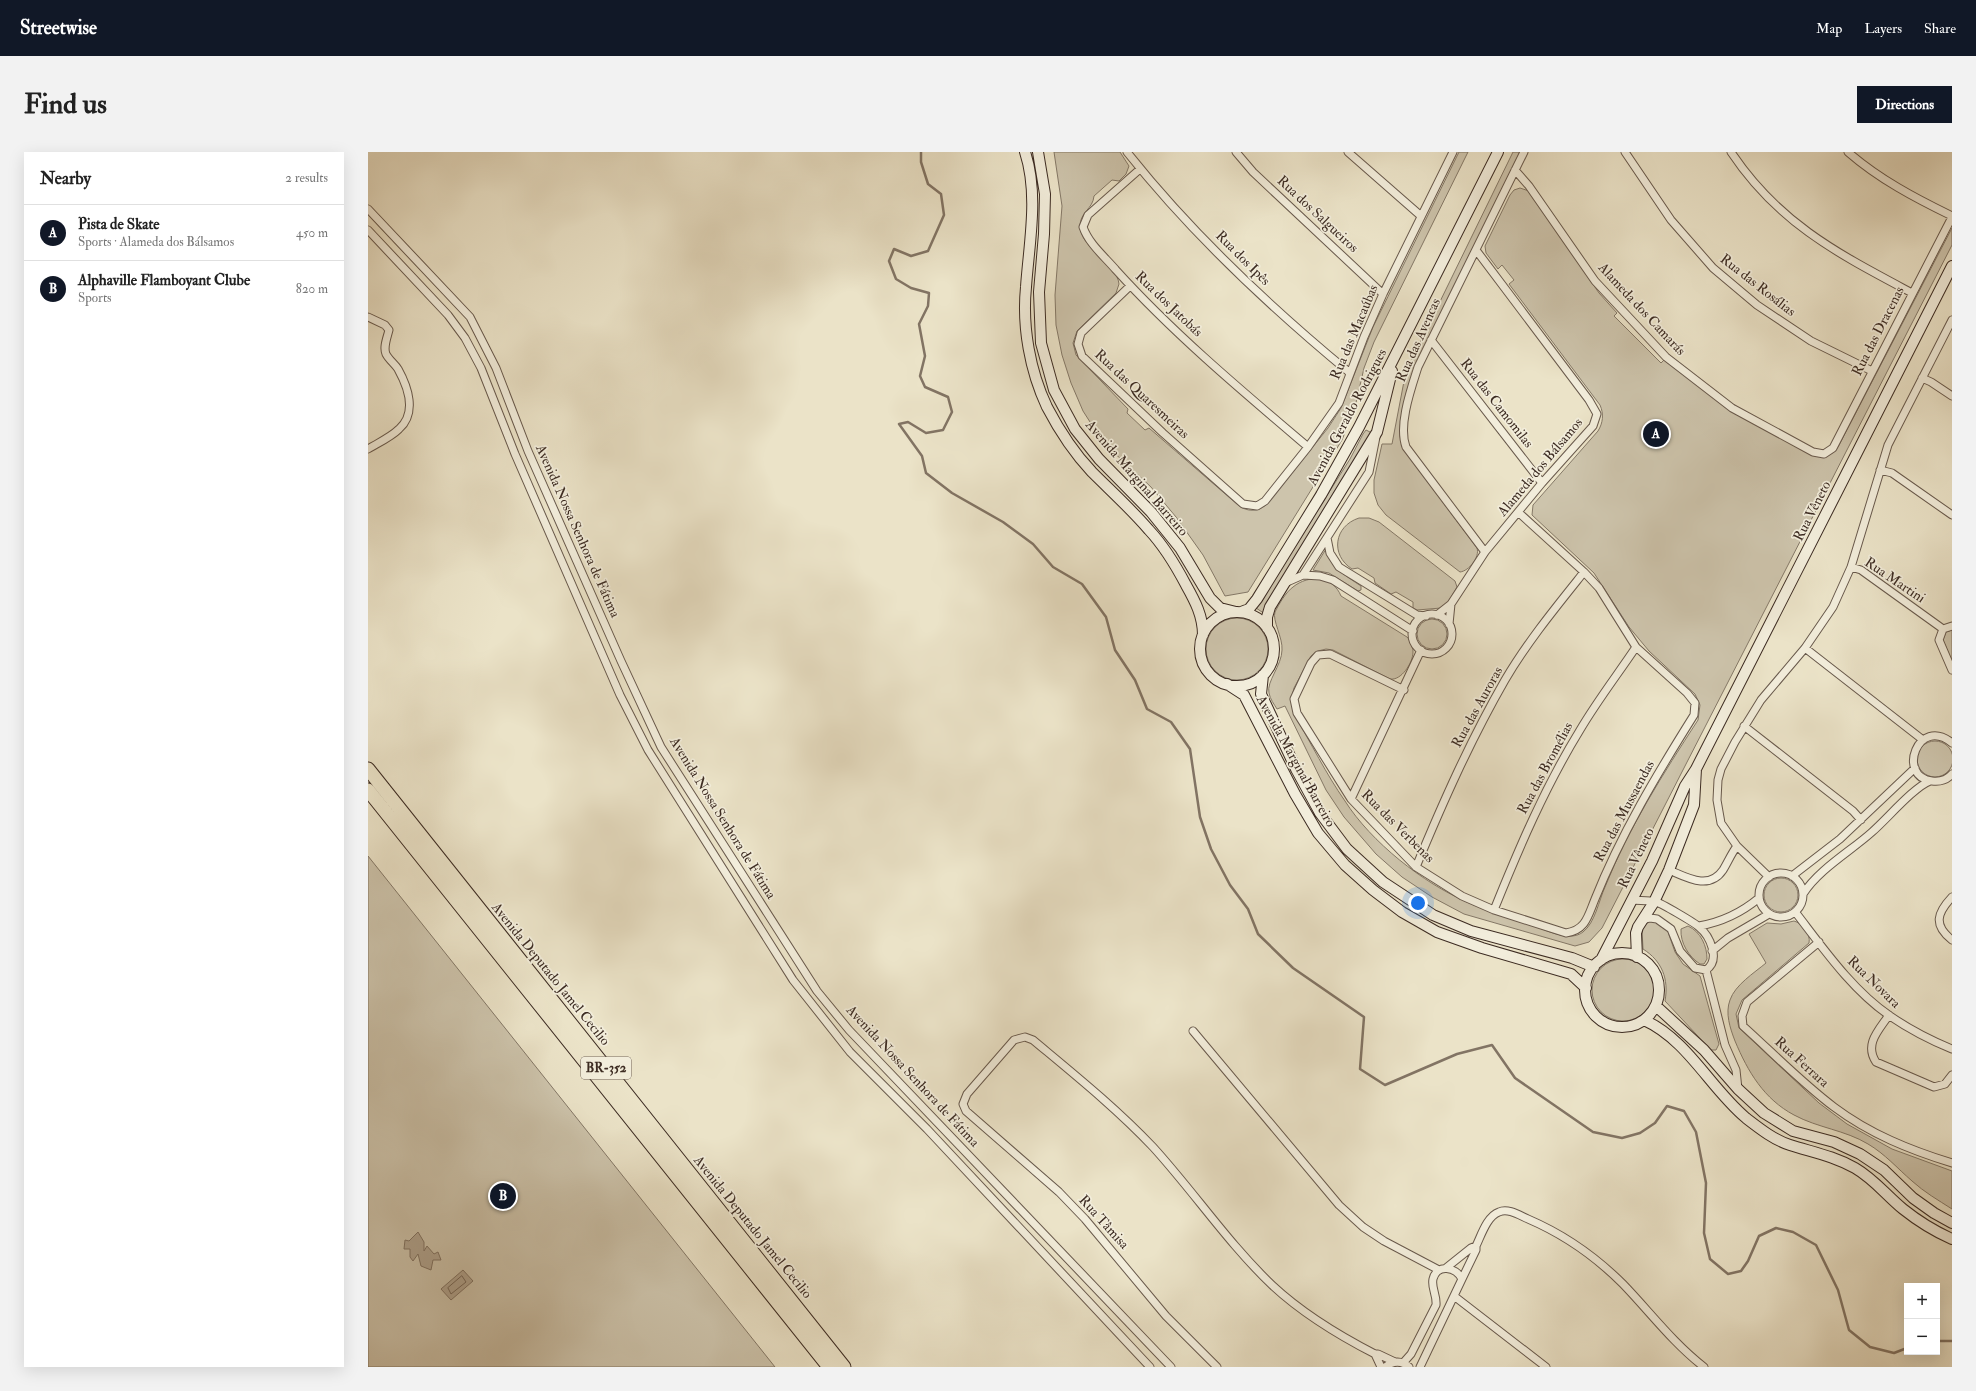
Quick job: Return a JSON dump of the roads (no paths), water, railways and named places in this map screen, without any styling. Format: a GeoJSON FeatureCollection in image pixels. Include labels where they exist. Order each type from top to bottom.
{"type":"FeatureCollection","features":[{"type":"Feature","properties":{"kind":"highway","name":"Avenida Deputado Jamel Cecilio"},"geometry":{"type":"LineString","coordinates":[[368,769],[844,1367]]}},
{"type":"Feature","properties":{"kind":"highway","name":"Avenida Deputado Jamel Cecilio"},"geometry":{"type":"LineString","coordinates":[[368,790],[829,1367]]}},
{"type":"Feature","properties":{"kind":"street","name":"Avenida Marginal Barreiro"},"geometry":{"type":"LineString","coordinates":[[1024,152],[1031,192],[1031,237],[1025,288],[1026,327],[1034,372],[1047,407],[1066,440],[1091,471],[1150,530],[1176,567],[1196,603],[1203,622],[1203,635]]}},
{"type":"Feature","properties":{"kind":"street","name":"Avenida Marginal Barreiro"},"geometry":{"type":"LineString","coordinates":[[1038,152],[1045,194],[1044,234],[1038,292],[1041,343],[1054,390],[1075,429],[1099,459],[1156,518],[1180,548],[1210,598],[1220,608],[1239,612]]}},
{"type":"Feature","properties":{"kind":"street","name":"Rua dos Ipês"},"geometry":{"type":"LineString","coordinates":[[1127,152],[1194,228],[1291,324],[1350,373]]}},
{"type":"Feature","properties":{"kind":"street","name":"Rua dos Salgueiros"},"geometry":{"type":"LineString","coordinates":[[1236,152],[1253,172],[1383,294]]}},
{"type":"Feature","properties":{"kind":"street"},"geometry":{"type":"LineString","coordinates":[[1348,152],[1421,216]]}},
{"type":"Feature","properties":{"kind":"street","name":"Rua das Macaúbas"},"geometry":{"type":"LineString","coordinates":[[1257,506],[1265,501],[1308,447],[1339,403],[1383,294],[1453,152]]}},
{"type":"Feature","properties":{"kind":"street","name":"Rua das Avencas"},"geometry":{"type":"LineString","coordinates":[[1411,325],[1498,152]]}},
{"type":"Feature","properties":{"kind":"street","name":"Rua das Avencas"},"geometry":{"type":"LineString","coordinates":[[1485,552],[1406,447],[1402,437],[1410,390],[1431,340],[1524,152]]}},
{"type":"Feature","properties":{"kind":"street","name":"Rua das Rosálias"},"geometry":{"type":"LineString","coordinates":[[1625,152],[1671,220],[1713,268],[1757,304],[1811,341],[1872,371]]}},
{"type":"Feature","properties":{"kind":"street"},"geometry":{"type":"LineString","coordinates":[[1731,152],[1771,202],[1801,228],[1839,254],[1912,293]]}},
{"type":"Feature","properties":{"kind":"street"},"geometry":{"type":"LineString","coordinates":[[1848,152],[1860,163],[1900,190],[1952,216]]}},
{"type":"Feature","properties":{"kind":"street","name":"Rua dos Jatobás"},"geometry":{"type":"LineString","coordinates":[[1140,168],[1088,215],[1083,226],[1087,237],[1130,286],[1234,384],[1308,447]]}},
{"type":"Feature","properties":{"kind":"street","name":"Alameda dos Camarás"},"geometry":{"type":"LineString","coordinates":[[1515,170],[1529,186],[1595,281],[1666,357],[1732,408],[1812,452],[1824,454]]}},
{"type":"Feature","properties":{"kind":"street","name":"Avenida Nossa Senhora de Fátima"},"geometry":{"type":"LineString","coordinates":[[368,209],[470,317],[496,368],[528,451],[661,747],[817,991],[849,1030],[1171,1367]]}},
{"type":"Feature","properties":{"kind":"street","name":"Rua das Dracenas"},"geometry":{"type":"LineString","coordinates":[[1824,454],[1833,448],[1952,216]]}},
{"type":"Feature","properties":{"kind":"street","name":"Avenida Nossa Senhora de Fátima"},"geometry":{"type":"LineString","coordinates":[[368,230],[448,315],[465,338],[481,368],[515,454],[620,695],[648,750],[793,980],[850,1052],[927,1129],[1150,1367]]}},
{"type":"Feature","properties":{"kind":"street"},"geometry":{"type":"LineString","coordinates":[[385,248],[395,238]]}},
{"type":"Feature","properties":{"kind":"street","name":"Alameda dos Bálsamos"},"geometry":{"type":"LineString","coordinates":[[1437,615],[1451,604],[1485,552],[1542,483],[1593,426],[1597,414],[1589,400],[1476,250]]}},
{"type":"Feature","properties":{"kind":"street","name":"Rua Vêneto"},"geometry":{"type":"LineString","coordinates":[[1601,960],[1652,861],[1685,786],[1696,769],[1952,266]]}},
{"type":"Feature","properties":{"kind":"street","name":"Rua das Quaresmeiras"},"geometry":{"type":"LineString","coordinates":[[1130,286],[1081,333],[1078,344],[1082,356],[1163,433],[1243,504],[1257,506]]}},
{"type":"Feature","properties":{"kind":"street"},"geometry":{"type":"LineString","coordinates":[[368,317],[385,325],[389,330],[385,343],[386,354],[397,368],[408,389],[410,408],[406,420],[399,429],[368,450]]}},
{"type":"Feature","properties":{"kind":"street"},"geometry":{"type":"LineString","coordinates":[[1769,877],[1737,846],[1721,823],[1717,800],[1718,780],[1726,758],[1761,700],[1805,648],[1832,607],[1851,567],[1888,445],[1952,320]]}},
{"type":"Feature","properties":{"kind":"street","name":"Avenida Geraldo Rodrigues"},"geometry":{"type":"LineString","coordinates":[[1239,612],[1249,609],[1266,586],[1321,495],[1359,427],[1411,325]]}},
{"type":"Feature","properties":{"kind":"street","name":"Avenida Geraldo Rodrigues"},"geometry":{"type":"LineString","coordinates":[[1303,575],[1369,472],[1391,375],[1411,325]]}},
{"type":"Feature","properties":{"kind":"street","name":"Rua das Camomilas"},"geometry":{"type":"LineString","coordinates":[[1431,340],[1542,483]]}},
{"type":"Feature","properties":{"kind":"street"},"geometry":{"type":"LineString","coordinates":[[1922,378],[1952,396]]}},
{"type":"Feature","properties":{"kind":"street"},"geometry":{"type":"LineString","coordinates":[[1359,427],[1370,425],[1377,432]]}},
{"type":"Feature","properties":{"kind":"street","name":"Avenida Geraldo Rodrigues"},"geometry":{"type":"LineString","coordinates":[[1267,628],[1267,617],[1270,607],[1377,432]]}},
{"type":"Feature","properties":{"kind":"street"},"geometry":{"type":"LineString","coordinates":[[1880,470],[1892,473],[1952,515]]}},
{"type":"Feature","properties":{"kind":"street"},"geometry":{"type":"LineString","coordinates":[[1518,512],[1584,572],[1599,588],[1636,647]]}},
{"type":"Feature","properties":{"kind":"street"},"geometry":{"type":"LineString","coordinates":[[1327,538],[1330,553],[1339,567],[1390,600],[1417,615],[1437,615],[1449,624]]}},
{"type":"Feature","properties":{"kind":"street","name":"Rua Martini"},"geometry":{"type":"LineString","coordinates":[[1851,567],[1861,570],[1943,629]]}},
{"type":"Feature","properties":{"kind":"street","name":"Rua das Auroras"},"geometry":{"type":"LineString","coordinates":[[1416,867],[1446,793],[1506,679],[1543,623],[1584,572]]}},
{"type":"Feature","properties":{"kind":"street"},"geometry":{"type":"LineString","coordinates":[[1285,583],[1303,575],[1320,576],[1333,580],[1413,631]]}},
{"type":"Feature","properties":{"kind":"street"},"geometry":{"type":"LineString","coordinates":[[1359,597],[1364,592],[1366,585]]}},
{"type":"Feature","properties":{"kind":"street"},"geometry":{"type":"LineString","coordinates":[[1382,611],[1390,600]]}},
{"type":"Feature","properties":{"kind":"street","name":"Alameda dos Bálsamos"},"geometry":{"type":"LineString","coordinates":[[1421,650],[1433,654],[1445,649],[1451,640],[1451,629],[1449,624],[1451,604]]}},
{"type":"Feature","properties":{"kind":"street"},"geometry":{"type":"LineString","coordinates":[[1239,612],[1251,615],[1267,628],[1273,639],[1274,652],[1270,665],[1263,675],[1246,685],[1227,684],[1216,679],[1207,670],[1202,659],[1200,647],[1203,635],[1208,626],[1216,619],[1226,614],[1239,612]]}},
{"type":"Feature","properties":{"kind":"street"},"geometry":{"type":"LineString","coordinates":[[1351,799],[1404,690],[1421,650],[1414,642],[1413,631],[1417,622],[1426,616]]}},
{"type":"Feature","properties":{"kind":"street"},"geometry":{"type":"LineString","coordinates":[[590,624],[602,618]]}},
{"type":"Feature","properties":{"kind":"street"},"geometry":{"type":"LineString","coordinates":[[1952,626],[1943,629],[1939,640],[1952,670]]}},
{"type":"Feature","properties":{"kind":"street","name":"Rua das Mussaendas"},"geometry":{"type":"LineString","coordinates":[[1576,932],[1585,923],[1610,862],[1638,805],[1694,715],[1695,704],[1687,693],[1636,647]]}},
{"type":"Feature","properties":{"kind":"street","name":"Rua das Bromélias"},"geometry":{"type":"LineString","coordinates":[[1494,910],[1527,830],[1552,779],[1580,729],[1636,647]]}},
{"type":"Feature","properties":{"kind":"street"},"geometry":{"type":"LineString","coordinates":[[1805,648],[1923,740]]}},
{"type":"Feature","properties":{"kind":"street","name":"Rua das Verbenas"},"geometry":{"type":"LineString","coordinates":[[1404,690],[1330,654],[1318,655],[1311,663],[1294,699],[1297,713],[1351,799],[1416,867],[1462,896],[1494,910],[1566,933],[1576,932]]}},
{"type":"Feature","properties":{"kind":"street","name":"Avenida Marginal Barreiro"},"geometry":{"type":"LineString","coordinates":[[1263,675],[1261,694],[1296,769],[1320,814],[1347,849],[1383,882],[1433,915],[1471,931],[1572,958],[1594,967]]}},
{"type":"Feature","properties":{"kind":"street","name":"Avenida Marginal Barreiro"},"geometry":{"type":"LineString","coordinates":[[1227,684],[1244,695],[1295,794],[1318,833],[1345,865],[1373,890],[1402,912],[1437,932],[1482,948],[1571,974],[1586,988]]}},
{"type":"Feature","properties":{"kind":"street"},"geometry":{"type":"LineString","coordinates":[[1744,726],[1853,811],[1861,820]]}},
{"type":"Feature","properties":{"kind":"street"},"geometry":{"type":"LineString","coordinates":[[1930,781],[1923,778],[1915,768],[1913,755],[1915,749],[1923,740],[1934,736],[1947,739],[1952,743]]}},
{"type":"Feature","properties":{"kind":"street"},"geometry":{"type":"LineString","coordinates":[[1792,876],[1819,857],[1861,820],[1915,768]]}},
{"type":"Feature","properties":{"kind":"street","name":"Rua Vêneto"},"geometry":{"type":"LineString","coordinates":[[1637,957],[1636,933],[1654,902],[1669,870],[1694,805],[1696,769]]}},
{"type":"Feature","properties":{"kind":"street"},"geometry":{"type":"LineString","coordinates":[[1803,894],[1798,881],[1792,876],[1780,873],[1769,877],[1761,886],[1759,898],[1761,904],[1769,914],[1782,918],[1796,913],[1800,907],[1803,894],[1817,877],[1854,848],[1919,787],[1930,781],[1944,780],[1951,776]]}},
{"type":"Feature","properties":{"kind":"street"},"geometry":{"type":"LineString","coordinates":[[1679,800],[1694,805]]}},
{"type":"Feature","properties":{"kind":"street"},"geometry":{"type":"LineString","coordinates":[[1669,870],[1699,882],[1712,880],[1722,871],[1737,846]]}},
{"type":"Feature","properties":{"kind":"street"},"geometry":{"type":"LineString","coordinates":[[1952,897],[1942,909],[1939,921],[1942,930],[1952,940]]}},
{"type":"Feature","properties":{"kind":"street"},"geometry":{"type":"LineString","coordinates":[[1699,926],[1728,918],[1745,909],[1759,898]]}},
{"type":"Feature","properties":{"kind":"street"},"geometry":{"type":"LineString","coordinates":[[1631,900],[1654,902],[1666,906],[1699,926],[1708,938],[1712,951],[1712,964],[1706,970],[1698,970],[1688,962],[1680,951],[1673,931],[1664,923],[1654,918],[1643,920]]}},
{"type":"Feature","properties":{"kind":"street","name":"Rua Novara"},"geometry":{"type":"LineString","coordinates":[[1796,913],[1818,942],[1859,989],[1889,1015],[1923,1036],[1952,1049]]}},
{"type":"Feature","properties":{"kind":"street"},"geometry":{"type":"LineString","coordinates":[[1712,951],[1728,938],[1769,914]]}},
{"type":"Feature","properties":{"kind":"street","name":"Rua Ferrara"},"geometry":{"type":"LineString","coordinates":[[1818,942],[1747,1002],[1742,1016],[1743,1026],[1822,1098],[1848,1117],[1895,1143],[1952,1163]]}},
{"type":"Feature","properties":{"kind":"street"},"geometry":{"type":"LineString","coordinates":[[1619,954],[1637,957],[1647,963],[1656,977],[1659,994],[1656,1006],[1644,1020],[1625,1027],[1605,1023],[1590,1008],[1586,988],[1588,977],[1594,967],[1601,960],[1619,954]]}},
{"type":"Feature","properties":{"kind":"street"},"geometry":{"type":"LineString","coordinates":[[1706,970],[1726,1045],[1736,1070],[1738,1089]]}},
{"type":"Feature","properties":{"kind":"street"},"geometry":{"type":"LineString","coordinates":[[1656,1006],[1704,1050],[1738,1089],[1759,1109],[1793,1131],[1834,1142],[1872,1162],[1884,1170],[1912,1198],[1952,1223]]}},
{"type":"Feature","properties":{"kind":"street"},"geometry":{"type":"LineString","coordinates":[[1889,1015],[1871,1044],[1871,1054],[1876,1062],[1934,1087],[1946,1084],[1952,1076]]}},
{"type":"Feature","properties":{"kind":"street"},"geometry":{"type":"LineString","coordinates":[[1644,1020],[1666,1033],[1694,1060],[1736,1108],[1755,1124],[1788,1145],[1823,1154],[1853,1167],[1874,1181],[1892,1200],[1915,1218],[1952,1239]]}},
{"type":"Feature","properties":{"kind":"street"},"geometry":{"type":"LineString","coordinates":[[1193,1031],[1339,1205],[1363,1226],[1384,1241],[1439,1270]]}},
{"type":"Feature","properties":{"kind":"street","name":"Rua Tâmisa"},"geometry":{"type":"LineString","coordinates":[[1217,1367],[1166,1316],[1085,1219],[1059,1192],[969,1115],[963,1104],[967,1094],[1011,1042],[1021,1037],[1033,1040],[1113,1106],[1168,1164],[1247,1259],[1272,1285],[1299,1308],[1328,1329],[1375,1354]]}},
{"type":"Feature","properties":{"kind":"street"},"geometry":{"type":"LineString","coordinates":[[1420,1367],[1490,1218],[1500,1211],[1508,1210],[1548,1229],[1575,1245],[1611,1273],[1676,1342],[1704,1367]]}},
{"type":"Feature","properties":{"kind":"street"},"geometry":{"type":"LineString","coordinates":[[1375,1354],[1406,1365],[1436,1305],[1436,1297],[1432,1283],[1434,1276],[1439,1270],[1446,1268],[1471,1248],[1476,1246]]}},
{"type":"Feature","properties":{"kind":"street"},"geometry":{"type":"LineString","coordinates":[[1446,1268],[1454,1270],[1462,1279]]}},
{"type":"Feature","properties":{"kind":"street"},"geometry":{"type":"LineString","coordinates":[[1454,1296],[1546,1367]]}},
{"type":"Feature","properties":{"kind":"street"},"geometry":{"type":"LineString","coordinates":[[1375,1354],[1381,1367]]}},
{"type":"Feature","properties":{"kind":"street"},"geometry":{"type":"LineString","coordinates":[[1385,1367],[1395,1362]]}},
{"type":"Feature","properties":{"kind":"water"},"geometry":{"type":"Polygon","coordinates":[[[418,1232],[424,1242],[424,1251],[427,1246],[434,1254],[438,1252],[441,1260],[433,1260],[431,1270],[421,1266],[418,1254],[413,1261],[410,1257],[410,1249],[404,1249],[405,1240],[409,1241],[418,1232]]]}},
{"type":"Feature","properties":{"kind":"water"},"geometry":{"type":"Polygon","coordinates":[[[463,1270],[473,1281],[451,1300],[441,1289],[463,1270]]]}},
{"type":"Feature","properties":{"kind":"waterway"},"geometry":{"type":"LineString","coordinates":[[921,152],[921,162],[928,184],[941,194],[944,215],[928,251],[911,256],[894,249],[889,261],[896,279],[911,288],[929,293],[928,306],[919,324],[925,356],[920,376],[925,387],[948,397],[952,412],[943,430],[926,433],[908,422],[899,424],[922,456],[926,473],[952,493],[1003,522],[1033,544],[1053,567],[1082,584],[1106,617],[1115,650],[1135,680],[1147,709],[1171,722],[1190,749],[1200,817],[1211,849],[1230,885],[1248,909],[1258,934],[1293,968],[1364,1017],[1360,1069],[1385,1085],[1457,1054],[1492,1045],[1515,1078],[1593,1132],[1622,1138],[1640,1133],[1655,1123],[1667,1106],[1684,1111],[1696,1132],[1706,1183],[1704,1233],[1710,1259],[1728,1274],[1741,1271],[1748,1261],[1759,1236],[1776,1228],[1793,1232],[1816,1245],[1838,1290],[1849,1330],[1870,1347],[1894,1353],[1904,1349]]}},
{"type":"Feature","properties":{"kind":"waterway"},"geometry":{"type":"LineString","coordinates":[[1940,1341],[1952,1341]]}},
{"type":"Feature","properties":{"kind":"place","name":"Pista de Skate"},"geometry":{"type":"Point","coordinates":[1656,434]}},
{"type":"Feature","properties":{"kind":"place","name":"Alphaville Flamboyant Clube"},"geometry":{"type":"Point","coordinates":[503,1196]}}]}
